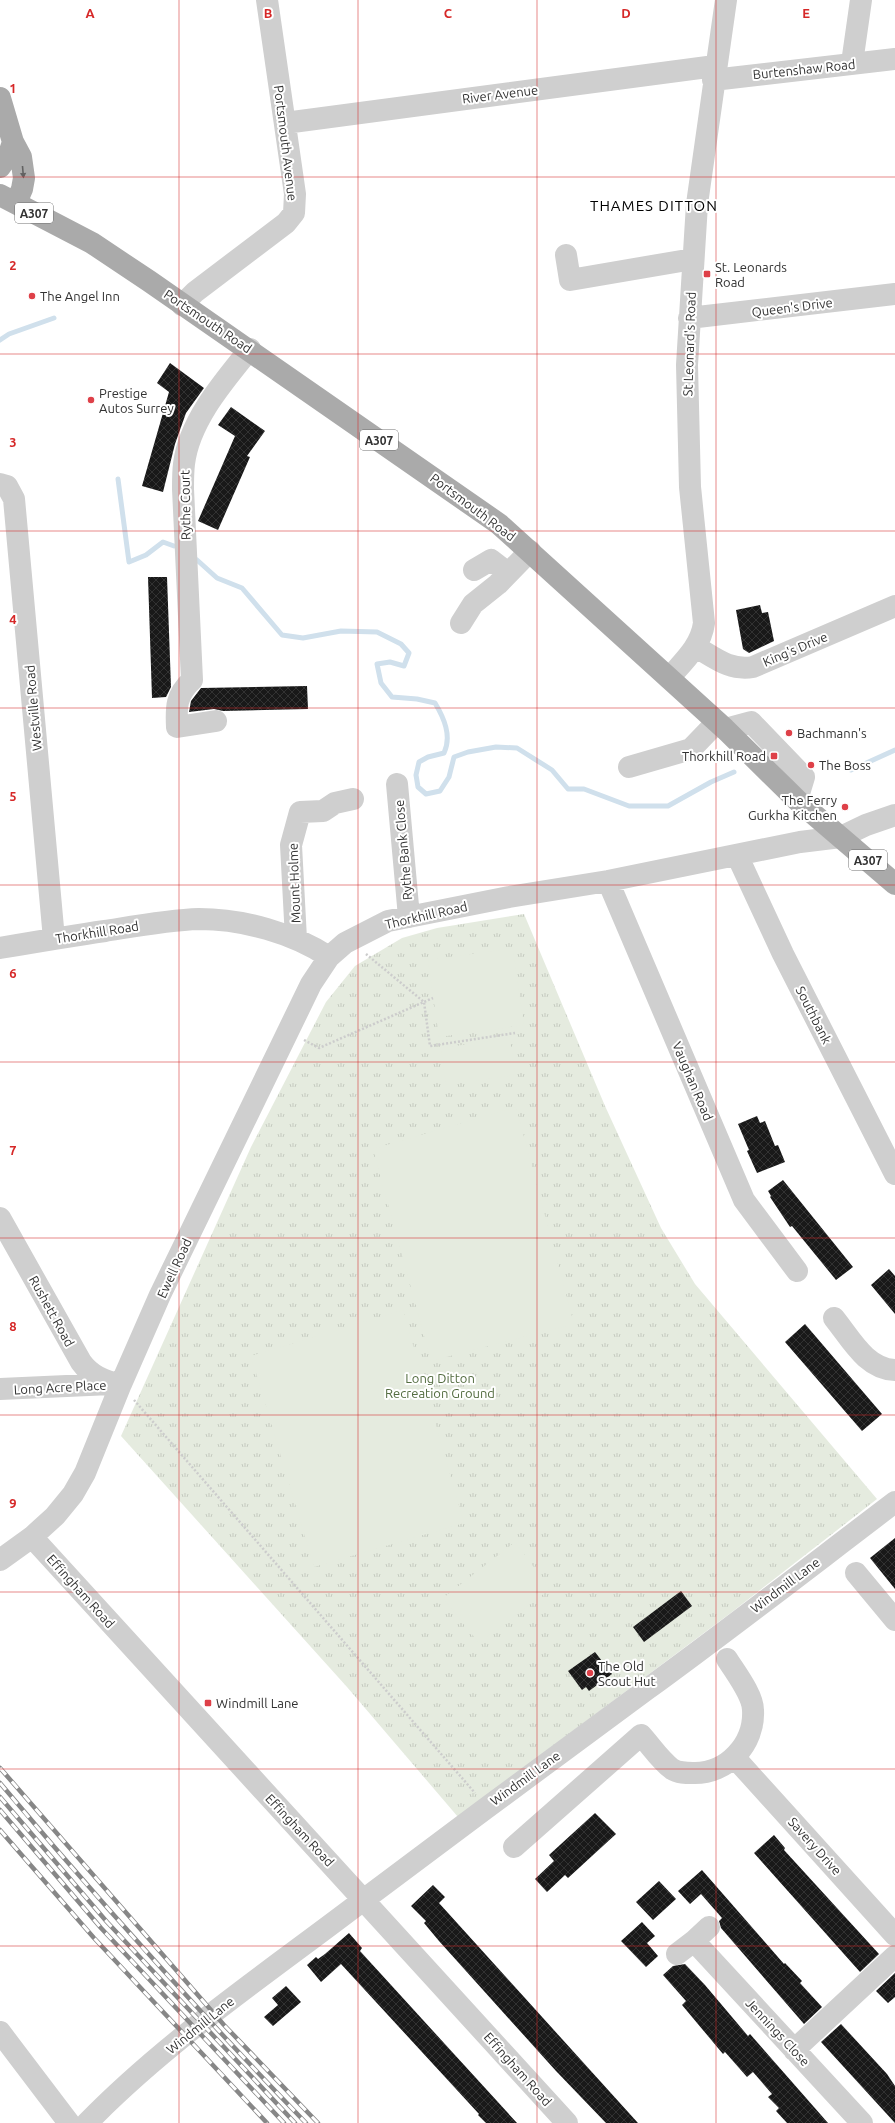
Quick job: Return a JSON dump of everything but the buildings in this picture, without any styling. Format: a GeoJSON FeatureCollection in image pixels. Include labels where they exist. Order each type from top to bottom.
{"type":"FeatureCollection","features":[{"type":"Feature","properties":{"kind":"main road"},"geometry":{"type":"LineString","coordinates":[[0,98],[13,142],[22,157],[24,178],[22,188],[8,199]]}},
{"type":"Feature","properties":{"kind":"main road"},"geometry":{"type":"LineString","coordinates":[[0,167],[9,154],[13,142]]}},
{"type":"Feature","properties":{"kind":"main road","name":"Portsmouth Road"},"geometry":{"type":"LineString","coordinates":[[8,199],[92,244],[149,281],[182,305],[250,349],[499,524],[721,725],[797,800],[895,884]]}},
{"type":"Feature","properties":{"kind":"street","name":"Portsmouth Avenue"},"geometry":{"type":"LineString","coordinates":[[182,305],[195,292],[286,223],[294,213],[295,194],[267,0]]}},
{"type":"Feature","properties":{"kind":"street","name":"St Leonard's Road"},"geometry":{"type":"LineString","coordinates":[[669,678],[696,647],[703,632],[704,623],[690,480],[687,365],[697,204],[714,73],[726,0]]}},
{"type":"Feature","properties":{"kind":"street"},"geometry":{"type":"LineString","coordinates":[[852,63],[861,0]]}},
{"type":"Feature","properties":{"kind":"street","name":"Burtenshaw Road"},"geometry":{"type":"LineString","coordinates":[[714,73],[895,59]]}},
{"type":"Feature","properties":{"kind":"street","name":"River Avenue"},"geometry":{"type":"LineString","coordinates":[[285,123],[714,73]]}},
{"type":"Feature","properties":{"kind":"street"},"geometry":{"type":"LineString","coordinates":[[566,255],[570,280],[693,260]]}},
{"type":"Feature","properties":{"kind":"street","name":"Queen's Drive"},"geometry":{"type":"LineString","coordinates":[[689,318],[895,294]]}},
{"type":"Feature","properties":{"kind":"street","name":"Rythe Court"},"geometry":{"type":"LineString","coordinates":[[216,721],[177,727],[176,708],[182,689],[192,680],[183,489],[184,462],[191,438],[216,390],[250,349]]}},
{"type":"Feature","properties":{"kind":"street","name":"Westville Road"},"geometry":{"type":"LineString","coordinates":[[0,484],[7,486],[14,499],[54,939]]}},
{"type":"Feature","properties":{"kind":"street"},"geometry":{"type":"LineString","coordinates":[[461,623],[473,604],[530,551]]}},
{"type":"Feature","properties":{"kind":"street"},"geometry":{"type":"LineString","coordinates":[[474,570],[491,560],[508,573]]}},
{"type":"Feature","properties":{"kind":"street","name":"King's Drive"},"geometry":{"type":"LineString","coordinates":[[696,647],[728,666],[741,669],[753,667],[895,606]]}},
{"type":"Feature","properties":{"kind":"street"},"geometry":{"type":"LineString","coordinates":[[629,767],[691,749],[721,725]]}},
{"type":"Feature","properties":{"kind":"street","name":"Rythe Bank Close"},"geometry":{"type":"LineString","coordinates":[[397,784],[409,917]]}},
{"type":"Feature","properties":{"kind":"street","name":"Mount Holme"},"geometry":{"type":"LineString","coordinates":[[296,939],[291,845],[300,812],[322,811],[335,803],[353,799]]}},
{"type":"Feature","properties":{"kind":"street","name":"Thorkhill Road"},"geometry":{"type":"LineString","coordinates":[[0,948],[155,923],[199,919],[238,923],[296,939],[313,947],[329,958],[355,936],[388,921],[509,897],[608,881],[800,842],[841,837],[866,825],[895,815]]}},
{"type":"Feature","properties":{"kind":"street","name":"Southbank"},"geometry":{"type":"LineString","coordinates":[[737,855],[783,954],[895,1174]]}},
{"type":"Feature","properties":{"kind":"street","name":"Vaughan Road"},"geometry":{"type":"LineString","coordinates":[[608,881],[744,1200],[797,1271]]}},
{"type":"Feature","properties":{"kind":"street","name":"Ewell Road"},"geometry":{"type":"LineString","coordinates":[[0,1560],[32,1538],[55,1516],[73,1494],[85,1473],[121,1384],[160,1295],[311,984],[329,958]]}},
{"type":"Feature","properties":{"kind":"street","name":"Rushett Road"},"geometry":{"type":"LineString","coordinates":[[0,1218],[81,1362],[87,1370],[101,1379],[107,1382],[121,1384]]}},
{"type":"Feature","properties":{"kind":"street"},"geometry":{"type":"LineString","coordinates":[[834,1318],[868,1361],[887,1370],[895,1370]]}},
{"type":"Feature","properties":{"kind":"street","name":"Long Acre Place"},"geometry":{"type":"LineString","coordinates":[[0,1389],[121,1384]]}},
{"type":"Feature","properties":{"kind":"street","name":"Windmill Lane"},"geometry":{"type":"LineString","coordinates":[[87,2123],[104,2106],[173,2046],[486,1806],[648,1689],[895,1502]]}},
{"type":"Feature","properties":{"kind":"street","name":"Effingham Road"},"geometry":{"type":"LineString","coordinates":[[32,1538],[567,2123]]}},
{"type":"Feature","properties":{"kind":"street"},"geometry":{"type":"LineString","coordinates":[[856,1573],[894,1617]]}},
{"type":"Feature","properties":{"kind":"street"},"geometry":{"type":"LineString","coordinates":[[514,1848],[641,1735],[673,1770],[683,1773],[697,1773],[719,1767],[735,1758],[747,1743],[753,1726],[753,1708],[744,1688],[727,1659]]}},
{"type":"Feature","properties":{"kind":"street","name":"Savery Drive"},"geometry":{"type":"LineString","coordinates":[[735,1758],[895,1935]]}},
{"type":"Feature","properties":{"kind":"street","name":"Jennings Close"},"geometry":{"type":"LineString","coordinates":[[693,1940],[862,2123]]}},
{"type":"Feature","properties":{"kind":"street"},"geometry":{"type":"LineString","coordinates":[[794,2050],[895,1956]]}},
{"type":"Feature","properties":{"kind":"street"},"geometry":{"type":"LineString","coordinates":[[0,2032],[69,2123]]}},
{"type":"Feature","properties":{"kind":"path"},"geometry":{"type":"LineString","coordinates":[[355,936],[369,957],[424,1002],[430,1046],[516,1033]]}},
{"type":"Feature","properties":{"kind":"path"},"geometry":{"type":"LineString","coordinates":[[288,1032],[319,1048],[433,998]]}},
{"type":"Feature","properties":{"kind":"path"},"geometry":{"type":"LineString","coordinates":[[121,1384],[486,1806]]}},
{"type":"Feature","properties":{"kind":"green space","name":"Long Ditton Recreation Ground"},"geometry":{"type":"Polygon","coordinates":[[[524,914],[605,1106],[661,1228],[695,1284],[877,1499],[732,1612],[458,1817],[347,1687],[121,1436],[251,1147],[326,1002],[355,966],[402,938],[437,928],[524,914]]]}},
{"type":"Feature","properties":{"kind":"green space"},"geometry":{"type":"Polygon","coordinates":[[[513,948],[524,1025],[439,1037],[428,960],[513,948]]]}},
{"type":"Feature","properties":{"kind":"green space"},"geometry":{"type":"Polygon","coordinates":[[[510,1038],[515,1075],[446,1085],[441,1048],[510,1038]]]}},
{"type":"Feature","properties":{"kind":"green space"},"geometry":{"type":"Polygon","coordinates":[[[516,1107],[574,1324],[431,1361],[373,1149],[516,1107]]]}},
{"type":"Feature","properties":{"kind":"green space"},"geometry":{"type":"Polygon","coordinates":[[[403,1310],[464,1523],[314,1567],[251,1356],[403,1310]]]}},
{"type":"Feature","properties":{"kind":"green space"},"geometry":{"type":"Polygon","coordinates":[[[515,1542],[550,1589],[479,1643],[443,1598],[515,1542]]]}},
{"type":"Feature","properties":{"kind":"waterway"},"geometry":{"type":"LineString","coordinates":[[0,340],[9,334],[54,318]]}},
{"type":"Feature","properties":{"kind":"waterway"},"geometry":{"type":"LineString","coordinates":[[118,479],[129,562],[146,555],[163,542],[174,546]]}},
{"type":"Feature","properties":{"kind":"waterway"},"geometry":{"type":"LineString","coordinates":[[197,560],[217,578],[242,588],[282,635],[303,638],[341,631],[377,632],[401,644],[409,653],[404,666],[390,662],[377,664],[381,683],[392,697],[417,699],[435,703],[446,727],[447,740],[444,753],[428,757],[419,762],[416,775],[418,787],[426,794],[440,791],[449,777],[454,757],[468,752],[496,747],[517,748],[552,770],[568,789],[584,789],[629,806],[668,806],[711,782],[734,772]]}},
{"type":"Feature","properties":{"kind":"waterway"},"geometry":{"type":"LineString","coordinates":[[851,770],[895,750]]}},
{"type":"Feature","properties":{"kind":"railway"},"geometry":{"type":"LineString","coordinates":[[0,1768],[224,2025],[318,2123]]}},
{"type":"Feature","properties":{"kind":"railway"},"geometry":{"type":"LineString","coordinates":[[0,1783],[150,1956],[306,2123]]}},
{"type":"Feature","properties":{"kind":"railway"},"geometry":{"type":"LineString","coordinates":[[0,1797],[107,1922],[295,2123]]}},
{"type":"Feature","properties":{"kind":"railway"},"geometry":{"type":"LineString","coordinates":[[0,1810],[101,1928],[284,2123]]}},
{"type":"Feature","properties":{"kind":"railway"},"geometry":{"type":"LineString","coordinates":[[0,1830],[94,1938],[267,2123]]}},
{"type":"Feature","properties":{"kind":"place","name":"St. Leonards Road"},"geometry":{"type":"Point","coordinates":[707,274]}},
{"type":"Feature","properties":{"kind":"place","name":"The Angel Inn"},"geometry":{"type":"Point","coordinates":[32,296]}},
{"type":"Feature","properties":{"kind":"place","name":"Prestige Autos Surrey"},"geometry":{"type":"Point","coordinates":[91,400]}},
{"type":"Feature","properties":{"kind":"place","name":"Bachmann's"},"geometry":{"type":"Point","coordinates":[789,733]}},
{"type":"Feature","properties":{"kind":"place","name":"Thorkhill Road"},"geometry":{"type":"Point","coordinates":[774,756]}},
{"type":"Feature","properties":{"kind":"place","name":"The Boss"},"geometry":{"type":"Point","coordinates":[811,765]}},
{"type":"Feature","properties":{"kind":"place","name":"The Ferry Gurkha Kitchen"},"geometry":{"type":"Point","coordinates":[845,807]}},
{"type":"Feature","properties":{"kind":"place","name":"The Old Scout Hut"},"geometry":{"type":"Point","coordinates":[590,1673]}},
{"type":"Feature","properties":{"kind":"place","name":"Windmill Lane"},"geometry":{"type":"Point","coordinates":[208,1703]}},
{"type":"Feature","properties":{"kind":"district","name":"THAMES DITTON"},"geometry":{"type":"Point","coordinates":[654,205]}}]}
